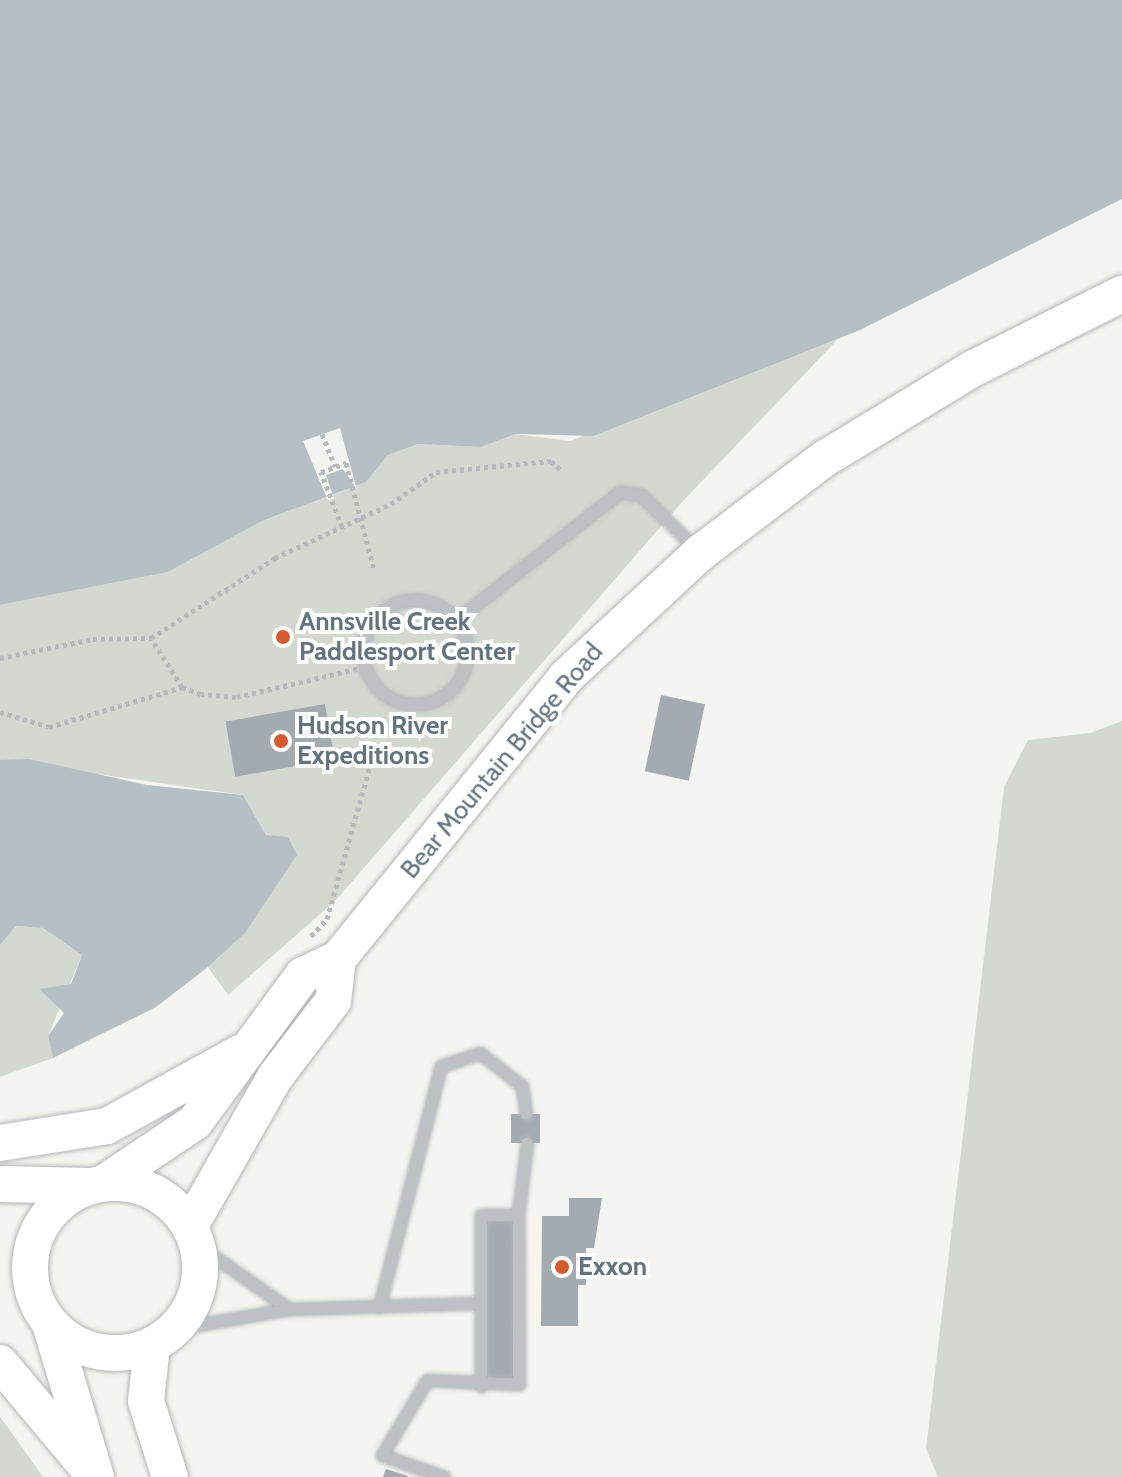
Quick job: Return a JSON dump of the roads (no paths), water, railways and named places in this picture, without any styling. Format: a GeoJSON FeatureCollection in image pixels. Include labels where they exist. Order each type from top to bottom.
{"type":"FeatureCollection","features":[{"type":"Feature","properties":{"kind":"highway","name":"Bear Mountain Bridge Road"},"geometry":{"type":"LineString","coordinates":[[98,1184],[195,1122],[242,1052],[303,975],[338,959],[566,677],[700,553],[824,459],[972,369],[1122,294]]}},
{"type":"Feature","properties":{"kind":"highway"},"geometry":{"type":"LineString","coordinates":[[170,1477],[146,1401],[163,1337],[199,1283],[194,1236],[275,1077],[333,1001],[338,959]]}},
{"type":"Feature","properties":{"kind":"highway"},"geometry":{"type":"LineString","coordinates":[[0,1143],[107,1126],[242,1052]]}},
{"type":"Feature","properties":{"kind":"highway"},"geometry":{"type":"LineString","coordinates":[[0,1184],[148,1187],[194,1236]]}},
{"type":"Feature","properties":{"kind":"highway"},"geometry":{"type":"LineString","coordinates":[[95,1477],[43,1316],[32,1248],[43,1221],[98,1184]]}},
{"type":"Feature","properties":{"kind":"highway"},"geometry":{"type":"LineString","coordinates":[[0,1268],[43,1316],[99,1352],[163,1337]]}},
{"type":"Feature","properties":{"kind":"highway"},"geometry":{"type":"LineString","coordinates":[[0,1363],[95,1477]]}},
{"type":"Feature","properties":{"kind":"lane"},"geometry":{"type":"LineString","coordinates":[[456,620],[620,492],[641,495],[700,553]]}},
{"type":"Feature","properties":{"kind":"lane"},"geometry":{"type":"LineString","coordinates":[[426,602],[456,620],[465,667],[431,702],[398,702],[365,667],[367,632],[391,606],[426,602]]}},
{"type":"Feature","properties":{"kind":"lane"},"geometry":{"type":"LineString","coordinates":[[379,1307],[441,1066],[480,1053],[522,1086],[526,1114]]}},
{"type":"Feature","properties":{"kind":"lane"},"geometry":{"type":"LineString","coordinates":[[444,1477],[382,1455],[427,1380],[481,1386],[519,1384],[516,1251],[527,1143]]}},
{"type":"Feature","properties":{"kind":"lane"},"geometry":{"type":"LineString","coordinates":[[481,1386],[484,1351],[481,1215],[518,1215]]}},
{"type":"Feature","properties":{"kind":"lane"},"geometry":{"type":"LineString","coordinates":[[194,1236],[289,1309]]}},
{"type":"Feature","properties":{"kind":"lane"},"geometry":{"type":"LineString","coordinates":[[163,1337],[289,1309],[481,1303]]}},
{"type":"Feature","properties":{"kind":"place","name":"Annsville Creek Paddlesport Center"},"geometry":{"type":"Point","coordinates":[283,637]}},
{"type":"Feature","properties":{"kind":"place","name":"Hudson River Expeditions"},"geometry":{"type":"Point","coordinates":[281,741]}},
{"type":"Feature","properties":{"kind":"place","name":"Exxon"},"geometry":{"type":"Point","coordinates":[562,1267]}}]}
